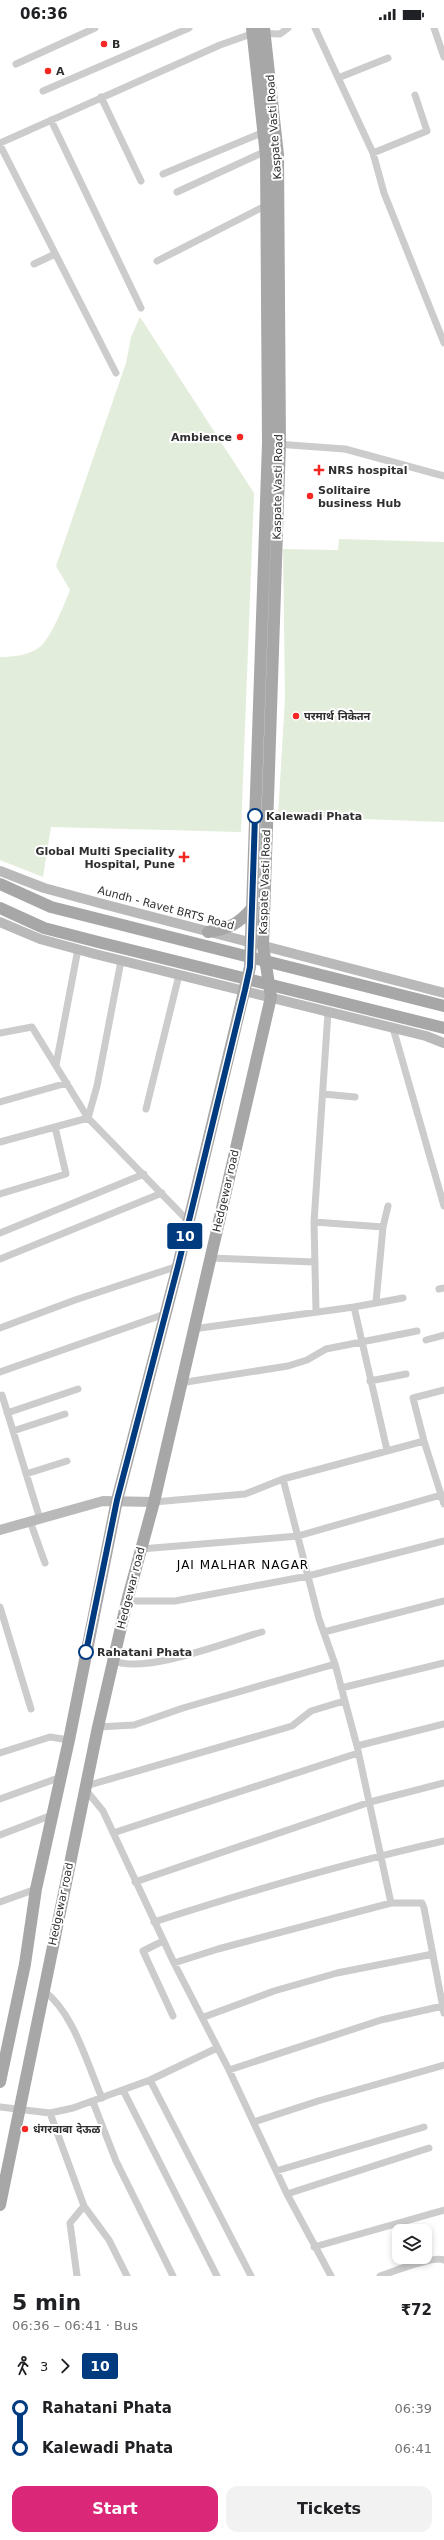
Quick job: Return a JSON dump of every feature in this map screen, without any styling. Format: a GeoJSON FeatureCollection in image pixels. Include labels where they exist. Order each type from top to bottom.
{"type":"FeatureCollection","features":[{"type":"Feature","properties":{"kind":"main road","name":"Kaspate Vasti Road"},"geometry":{"type":"LineString","coordinates":[[259,31],[266,151],[265,206],[274,443]]}},
{"type":"Feature","properties":{"kind":"main road","name":"Kaspate Vasti Road"},"geometry":{"type":"LineString","coordinates":[[259,31],[278,155],[274,443],[262,781],[263,946],[272,998]]}},
{"type":"Feature","properties":{"kind":"main road","name":"Kaspate Vasti Road"},"geometry":{"type":"LineString","coordinates":[[245,990],[251,943],[252,908],[262,781]]}},
{"type":"Feature","properties":{"kind":"main road"},"geometry":{"type":"LineString","coordinates":[[0,884],[51,908],[444,1006]]}},
{"type":"Feature","properties":{"kind":"main road"},"geometry":{"type":"LineString","coordinates":[[0,908],[44,928],[444,1028]]}},
{"type":"Feature","properties":{"kind":"main road"},"geometry":{"type":"LineString","coordinates":[[208,932],[226,929],[236,925],[252,908]]}},
{"type":"Feature","properties":{"kind":"main road"},"geometry":{"type":"LineString","coordinates":[[0,2082],[4,2044],[24,1964],[36,1889],[69,1740],[117,1500],[178,1266],[245,990]]}},
{"type":"Feature","properties":{"kind":"main road","name":"Hedgewar road"},"geometry":{"type":"LineString","coordinates":[[0,2205],[98,1727],[127,1601],[154,1502],[180,1383],[272,998]]}},
{"type":"Feature","properties":{"kind":"street"},"geometry":{"type":"LineString","coordinates":[[16,64],[95,28]]}},
{"type":"Feature","properties":{"kind":"street"},"geometry":{"type":"LineString","coordinates":[[43,91],[189,28]]}},
{"type":"Feature","properties":{"kind":"street"},"geometry":{"type":"LineString","coordinates":[[116,373],[0,144],[101,97],[220,45],[259,31],[280,34],[288,28]]}},
{"type":"Feature","properties":{"kind":"street"},"geometry":{"type":"LineString","coordinates":[[316,28],[373,153],[384,193],[444,343]]}},
{"type":"Feature","properties":{"kind":"street"},"geometry":{"type":"LineString","coordinates":[[434,28],[444,57]]}},
{"type":"Feature","properties":{"kind":"street"},"geometry":{"type":"LineString","coordinates":[[338,78],[388,58]]}},
{"type":"Feature","properties":{"kind":"street"},"geometry":{"type":"LineString","coordinates":[[373,153],[427,131],[415,95]]}},
{"type":"Feature","properties":{"kind":"street"},"geometry":{"type":"LineString","coordinates":[[101,97],[141,181]]}},
{"type":"Feature","properties":{"kind":"street"},"geometry":{"type":"LineString","coordinates":[[51,120],[141,308]]}},
{"type":"Feature","properties":{"kind":"street"},"geometry":{"type":"LineString","coordinates":[[163,174],[264,132]]}},
{"type":"Feature","properties":{"kind":"street"},"geometry":{"type":"LineString","coordinates":[[177,192],[266,151]]}},
{"type":"Feature","properties":{"kind":"street"},"geometry":{"type":"LineString","coordinates":[[158,261],[265,206]]}},
{"type":"Feature","properties":{"kind":"street"},"geometry":{"type":"LineString","coordinates":[[34,264],[55,254]]}},
{"type":"Feature","properties":{"kind":"street"},"geometry":{"type":"LineString","coordinates":[[274,443],[345,449],[444,476]]}},
{"type":"Feature","properties":{"kind":"street","name":"Aundh - Ravet BRTS Road"},"geometry":{"type":"LineString","coordinates":[[0,871],[51,890],[444,993]]}},
{"type":"Feature","properties":{"kind":"street"},"geometry":{"type":"LineString","coordinates":[[0,922],[40,939],[121,961],[245,990],[393,1028],[444,1043]]}},
{"type":"Feature","properties":{"kind":"street"},"geometry":{"type":"LineString","coordinates":[[56,1065],[78,949]]}},
{"type":"Feature","properties":{"kind":"street"},"geometry":{"type":"LineString","coordinates":[[88,1118],[97,1086],[121,961]]}},
{"type":"Feature","properties":{"kind":"street"},"geometry":{"type":"LineString","coordinates":[[146,1110],[179,975]]}},
{"type":"Feature","properties":{"kind":"street"},"geometry":{"type":"LineString","coordinates":[[316,1311],[314,1222],[328,1012]]}},
{"type":"Feature","properties":{"kind":"street"},"geometry":{"type":"LineString","coordinates":[[0,1033],[32,1027],[88,1118],[189,1222]]}},
{"type":"Feature","properties":{"kind":"street"},"geometry":{"type":"LineString","coordinates":[[393,1028],[444,1206]]}},
{"type":"Feature","properties":{"kind":"street"},"geometry":{"type":"LineString","coordinates":[[0,1102],[67,1083]]}},
{"type":"Feature","properties":{"kind":"street"},"geometry":{"type":"LineString","coordinates":[[323,1094],[355,1097]]}},
{"type":"Feature","properties":{"kind":"street"},"geometry":{"type":"LineString","coordinates":[[0,1142],[88,1118]]}},
{"type":"Feature","properties":{"kind":"street"},"geometry":{"type":"LineString","coordinates":[[0,1194],[66,1174],[55,1127]]}},
{"type":"Feature","properties":{"kind":"street"},"geometry":{"type":"LineString","coordinates":[[0,1233],[144,1174]]}},
{"type":"Feature","properties":{"kind":"street"},"geometry":{"type":"LineString","coordinates":[[0,1259],[162,1193]]}},
{"type":"Feature","properties":{"kind":"street"},"geometry":{"type":"LineString","coordinates":[[376,1302],[383,1227],[388,1206]]}},
{"type":"Feature","properties":{"kind":"street"},"geometry":{"type":"LineString","coordinates":[[314,1222],[383,1227]]}},
{"type":"Feature","properties":{"kind":"street"},"geometry":{"type":"LineString","coordinates":[[210,1258],[316,1262]]}},
{"type":"Feature","properties":{"kind":"street"},"geometry":{"type":"LineString","coordinates":[[0,1328],[75,1300],[178,1266]]}},
{"type":"Feature","properties":{"kind":"street"},"geometry":{"type":"LineString","coordinates":[[193,1329],[354,1307],[403,1298]]}},
{"type":"Feature","properties":{"kind":"street"},"geometry":{"type":"LineString","coordinates":[[354,1307],[361,1344],[387,1450]]}},
{"type":"Feature","properties":{"kind":"street"},"geometry":{"type":"LineString","coordinates":[[0,1372],[165,1314]]}},
{"type":"Feature","properties":{"kind":"street"},"geometry":{"type":"LineString","coordinates":[[180,1383],[288,1366],[307,1360],[326,1349],[361,1344],[417,1331]]}},
{"type":"Feature","properties":{"kind":"street"},"geometry":{"type":"LineString","coordinates":[[426,1340],[444,1335]]}},
{"type":"Feature","properties":{"kind":"street"},"geometry":{"type":"LineString","coordinates":[[370,1381],[406,1374]]}},
{"type":"Feature","properties":{"kind":"street"},"geometry":{"type":"LineString","coordinates":[[7,1413],[78,1389]]}},
{"type":"Feature","properties":{"kind":"street"},"geometry":{"type":"LineString","coordinates":[[444,1390],[413,1398],[424,1441],[444,1504]]}},
{"type":"Feature","properties":{"kind":"street"},"geometry":{"type":"LineString","coordinates":[[2,1395],[26,1474],[45,1563]]}},
{"type":"Feature","properties":{"kind":"street"},"geometry":{"type":"LineString","coordinates":[[13,1431],[65,1414]]}},
{"type":"Feature","properties":{"kind":"street"},"geometry":{"type":"LineString","coordinates":[[0,1530],[84,1505],[117,1500],[154,1502],[245,1494],[283,1479],[424,1441]]}},
{"type":"Feature","properties":{"kind":"street"},"geometry":{"type":"LineString","coordinates":[[26,1474],[67,1461]]}},
{"type":"Feature","properties":{"kind":"street"},"geometry":{"type":"LineString","coordinates":[[283,1479],[308,1576],[335,1664],[358,1750],[392,1903]]}},
{"type":"Feature","properties":{"kind":"street"},"geometry":{"type":"LineString","coordinates":[[140,1549],[298,1536],[441,1495]]}},
{"type":"Feature","properties":{"kind":"street"},"geometry":{"type":"LineString","coordinates":[[127,1601],[175,1601],[308,1576],[444,1541]]}},
{"type":"Feature","properties":{"kind":"street"},"geometry":{"type":"LineString","coordinates":[[324,1632],[444,1601]]}},
{"type":"Feature","properties":{"kind":"street"},"geometry":{"type":"LineString","coordinates":[[0,1606],[31,1709]]}},
{"type":"Feature","properties":{"kind":"street"},"geometry":{"type":"LineString","coordinates":[[114,1661],[124,1665],[148,1665],[262,1632]]}},
{"type":"Feature","properties":{"kind":"street"},"geometry":{"type":"LineString","coordinates":[[341,1688],[444,1663]]}},
{"type":"Feature","properties":{"kind":"street"},"geometry":{"type":"LineString","coordinates":[[98,1727],[134,1725],[183,1708],[335,1664]]}},
{"type":"Feature","properties":{"kind":"street"},"geometry":{"type":"LineString","coordinates":[[330,2276],[287,2194],[254,2122],[217,2048],[204,2017],[163,1941],[102,1811],[85,1787],[292,1726],[311,1711],[344,1701]]}},
{"type":"Feature","properties":{"kind":"street"},"geometry":{"type":"LineString","coordinates":[[113,1833],[358,1750],[444,1724]]}},
{"type":"Feature","properties":{"kind":"street"},"geometry":{"type":"LineString","coordinates":[[0,1753],[50,1736],[69,1740]]}},
{"type":"Feature","properties":{"kind":"street"},"geometry":{"type":"LineString","coordinates":[[0,1799],[61,1776]]}},
{"type":"Feature","properties":{"kind":"street"},"geometry":{"type":"LineString","coordinates":[[135,1882],[370,1802],[444,1783]]}},
{"type":"Feature","properties":{"kind":"street"},"geometry":{"type":"LineString","coordinates":[[0,1835],[52,1815]]}},
{"type":"Feature","properties":{"kind":"street"},"geometry":{"type":"LineString","coordinates":[[154,1922],[276,1884],[382,1855],[444,1841]]}},
{"type":"Feature","properties":{"kind":"street"},"geometry":{"type":"LineString","coordinates":[[0,1902],[36,1889]]}},
{"type":"Feature","properties":{"kind":"street"},"geometry":{"type":"LineString","coordinates":[[174,1963],[392,1903],[422,1903],[443,2010],[381,2020],[229,2070]]}},
{"type":"Feature","properties":{"kind":"street"},"geometry":{"type":"LineString","coordinates":[[163,1941],[143,1951],[173,2016]]}},
{"type":"Feature","properties":{"kind":"street"},"geometry":{"type":"LineString","coordinates":[[204,2017],[274,1991],[330,1975],[382,1962],[432,1954]]}},
{"type":"Feature","properties":{"kind":"street"},"geometry":{"type":"LineString","coordinates":[[44,1991],[54,1999],[66,2015],[102,2098]]}},
{"type":"Feature","properties":{"kind":"street"},"geometry":{"type":"LineString","coordinates":[[0,2107],[50,2113],[93,2102],[150,2080],[217,2048]]}},
{"type":"Feature","properties":{"kind":"street"},"geometry":{"type":"LineString","coordinates":[[254,2122],[318,2101],[444,2065]]}},
{"type":"Feature","properties":{"kind":"street"},"geometry":{"type":"LineString","coordinates":[[150,2080],[251,2276]]}},
{"type":"Feature","properties":{"kind":"street"},"geometry":{"type":"LineString","coordinates":[[124,2090],[217,2276]]}},
{"type":"Feature","properties":{"kind":"street"},"geometry":{"type":"LineString","coordinates":[[93,2102],[116,2161],[173,2276]]}},
{"type":"Feature","properties":{"kind":"street"},"geometry":{"type":"LineString","coordinates":[[50,2113],[84,2206],[109,2240],[127,2276]]}},
{"type":"Feature","properties":{"kind":"street"},"geometry":{"type":"LineString","coordinates":[[276,2170],[424,2127]]}},
{"type":"Feature","properties":{"kind":"street"},"geometry":{"type":"LineString","coordinates":[[287,2194],[429,2148]]}},
{"type":"Feature","properties":{"kind":"street"},"geometry":{"type":"LineString","coordinates":[[77,2276],[70,2224],[84,2206]]}},
{"type":"Feature","properties":{"kind":"street"},"geometry":{"type":"LineString","coordinates":[[314,2248],[444,2210]]}},
{"type":"Feature","properties":{"kind":"street"},"geometry":{"type":"LineString","coordinates":[[380,2276],[420,2263],[440,2259],[444,2260]]}},
{"type":"Feature","properties":{"kind":"green space"},"geometry":{"type":"Polygon","coordinates":[[[140,317],[254,493],[241,832],[51,827],[43,877],[0,860],[0,657],[16,656],[32,652],[41,646],[53,628],[65,603],[70,590],[56,566],[126,363],[131,337],[140,317]]]}},
{"type":"Feature","properties":{"kind":"green space"},"geometry":{"type":"Polygon","coordinates":[[[339,539],[444,542],[444,822],[278,816],[285,698],[283,549],[338,550],[339,539]]]}},
{"type":"Feature","properties":{"kind":"bus line","name":"10"},"geometry":{"type":"LineString","coordinates":[[86,1652],[117,1500],[178,1266],[250,967],[255,816]]}},
{"type":"Feature","properties":{"kind":"place","name":"B"},"geometry":{"type":"Point","coordinates":[104,44]}},
{"type":"Feature","properties":{"kind":"place","name":"A"},"geometry":{"type":"Point","coordinates":[48,71]}},
{"type":"Feature","properties":{"kind":"place","name":"Ambience"},"geometry":{"type":"Point","coordinates":[240,437]}},
{"type":"Feature","properties":{"kind":"place","name":"NRS hospital"},"geometry":{"type":"Point","coordinates":[319,470]}},
{"type":"Feature","properties":{"kind":"place","name":"Solitaire business Hub"},"geometry":{"type":"Point","coordinates":[310,496]}},
{"type":"Feature","properties":{"kind":"place","name":"परमार्थ निकेतन"},"geometry":{"type":"Point","coordinates":[296,716]}},
{"type":"Feature","properties":{"kind":"place","name":"Kalewadi Phata"},"geometry":{"type":"Point","coordinates":[255,816]}},
{"type":"Feature","properties":{"kind":"place","name":"Global Multi Speciality Hospital, Pune"},"geometry":{"type":"Point","coordinates":[184,857]}},
{"type":"Feature","properties":{"kind":"place","name":"Rahatani Phata"},"geometry":{"type":"Point","coordinates":[86,1652]}},
{"type":"Feature","properties":{"kind":"place","name":"धंगरबाबा देऊळ"},"geometry":{"type":"Point","coordinates":[25,2129]}},
{"type":"Feature","properties":{"kind":"district","name":"JAI MALHAR NAGAR"},"geometry":{"type":"Point","coordinates":[243,1565]}}]}
